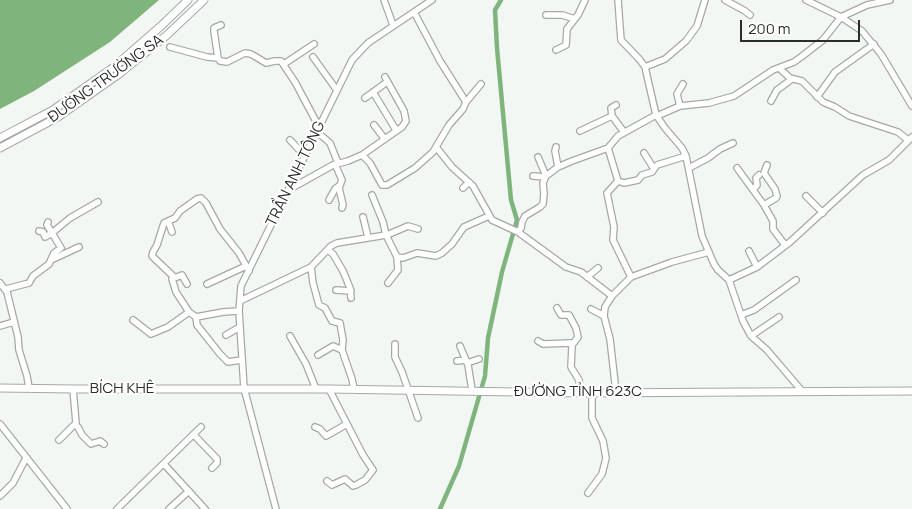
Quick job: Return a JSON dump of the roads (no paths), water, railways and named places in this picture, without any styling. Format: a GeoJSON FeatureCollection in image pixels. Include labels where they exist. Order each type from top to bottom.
{"type":"FeatureCollection","features":[{"type":"Feature","properties":{"kind":"main road","name":"ĐƯỜNG TRƯỜNG SA"},"geometry":{"type":"LineString","coordinates":[[0,138],[53,110],[114,68],[188,0]]}},
{"type":"Feature","properties":{"kind":"main road","name":"ĐƯỜNG TRƯỜNG SA"},"geometry":{"type":"LineString","coordinates":[[0,148],[58,117],[119,74],[167,35],[204,0]]}},
{"type":"Feature","properties":{"kind":"main road"},"geometry":{"type":"LineString","coordinates":[[53,110],[58,117]]}},
{"type":"Feature","properties":{"kind":"main road","name":"BÍCH KHÊ"},"geometry":{"type":"LineString","coordinates":[[0,388],[244,388]]}},
{"type":"Feature","properties":{"kind":"main road","name":"ĐƯỜNG TỈNH 623C"},"geometry":{"type":"LineString","coordinates":[[244,388],[580,393],[912,391]]}},
{"type":"Feature","properties":{"kind":"street"},"geometry":{"type":"LineString","coordinates":[[384,0],[392,25]]}},
{"type":"Feature","properties":{"kind":"street","name":"TRẦN ANH TÔNG"},"geometry":{"type":"LineString","coordinates":[[276,509],[244,388],[239,311],[242,286],[248,268],[290,189],[336,89],[358,51],[392,25],[432,0]]}},
{"type":"Feature","properties":{"kind":"street"},"geometry":{"type":"LineString","coordinates":[[556,50],[566,45],[567,29],[575,19],[585,0]]}},
{"type":"Feature","properties":{"kind":"street"},"geometry":{"type":"LineString","coordinates":[[618,0],[621,40],[645,68],[657,115],[686,156],[702,236],[709,252],[718,270],[729,280],[741,315],[751,336],[767,350],[802,391]]}},
{"type":"Feature","properties":{"kind":"street"},"geometry":{"type":"LineString","coordinates":[[645,68],[665,59],[686,41],[697,26],[705,0]]}},
{"type":"Feature","properties":{"kind":"street"},"geometry":{"type":"LineString","coordinates":[[725,0],[745,10],[750,15]]}},
{"type":"Feature","properties":{"kind":"street"},"geometry":{"type":"LineString","coordinates":[[806,0],[862,31],[881,54],[912,106]]}},
{"type":"Feature","properties":{"kind":"street"},"geometry":{"type":"LineString","coordinates":[[515,231],[521,228],[525,216],[540,208],[543,204],[543,183],[546,176],[558,167],[608,148],[615,138],[657,115],[680,106],[708,103],[734,96],[773,70],[802,57],[823,40],[841,18],[863,3],[890,0]]}},
{"type":"Feature","properties":{"kind":"street"},"geometry":{"type":"LineString","coordinates":[[414,12],[440,60],[466,102]]}},
{"type":"Feature","properties":{"kind":"street"},"geometry":{"type":"LineString","coordinates":[[546,15],[562,15],[575,19]]}},
{"type":"Feature","properties":{"kind":"street"},"geometry":{"type":"LineString","coordinates":[[218,58],[214,28],[221,25]]}},
{"type":"Feature","properties":{"kind":"street"},"geometry":{"type":"LineString","coordinates":[[284,64],[314,44]]}},
{"type":"Feature","properties":{"kind":"street"},"geometry":{"type":"LineString","coordinates":[[817,97],[835,72],[874,44]]}},
{"type":"Feature","properties":{"kind":"street"},"geometry":{"type":"LineString","coordinates":[[170,47],[218,58],[220,61],[227,62],[243,53],[248,53],[266,64],[278,60],[284,64],[318,130],[330,143],[337,163],[342,180],[329,200]]}},
{"type":"Feature","properties":{"kind":"street"},"geometry":{"type":"LineString","coordinates":[[313,57],[336,89]]}},
{"type":"Feature","properties":{"kind":"street"},"geometry":{"type":"LineString","coordinates":[[729,280],[757,267],[822,214],[863,175],[889,160],[910,139],[898,132],[849,116],[817,97],[802,80],[789,78],[779,68]]}},
{"type":"Feature","properties":{"kind":"street"},"geometry":{"type":"LineString","coordinates":[[771,101],[776,90],[792,79]]}},
{"type":"Feature","properties":{"kind":"street"},"geometry":{"type":"LineString","coordinates":[[290,189],[337,163],[362,155],[405,124],[404,111],[386,80],[365,98]]}},
{"type":"Feature","properties":{"kind":"street"},"geometry":{"type":"LineString","coordinates":[[362,155],[370,163],[382,185],[393,182],[415,168],[429,156],[452,120],[463,109],[466,102],[481,84]]}},
{"type":"Feature","properties":{"kind":"street"},"geometry":{"type":"LineString","coordinates":[[680,106],[677,94],[683,84]]}},
{"type":"Feature","properties":{"kind":"street"},"geometry":{"type":"LineString","coordinates":[[373,92],[396,130]]}},
{"type":"Feature","properties":{"kind":"street"},"geometry":{"type":"LineString","coordinates":[[616,105],[611,108],[612,116],[624,132]]}},
{"type":"Feature","properties":{"kind":"street"},"geometry":{"type":"LineString","coordinates":[[580,131],[612,116]]}},
{"type":"Feature","properties":{"kind":"street"},"geometry":{"type":"LineString","coordinates":[[374,124],[384,138]]}},
{"type":"Feature","properties":{"kind":"street"},"geometry":{"type":"LineString","coordinates":[[290,140],[305,156]]}},
{"type":"Feature","properties":{"kind":"street"},"geometry":{"type":"LineString","coordinates":[[689,168],[733,143]]}},
{"type":"Feature","properties":{"kind":"street"},"geometry":{"type":"LineString","coordinates":[[436,147],[452,167],[475,189],[492,220],[515,231],[566,267],[580,272],[612,296]]}},
{"type":"Feature","properties":{"kind":"street"},"geometry":{"type":"LineString","coordinates":[[556,147],[558,167]]}},
{"type":"Feature","properties":{"kind":"street"},"geometry":{"type":"LineString","coordinates":[[608,148],[618,181]]}},
{"type":"Feature","properties":{"kind":"street"},"geometry":{"type":"LineString","coordinates":[[644,153],[654,168]]}},
{"type":"Feature","properties":{"kind":"street"},"geometry":{"type":"LineString","coordinates":[[618,181],[624,183],[638,180],[642,175],[652,172],[656,165],[686,156]]}},
{"type":"Feature","properties":{"kind":"street"},"geometry":{"type":"LineString","coordinates":[[538,157],[546,176]]}},
{"type":"Feature","properties":{"kind":"street"},"geometry":{"type":"LineString","coordinates":[[764,205],[777,196],[775,189],[764,173],[767,165]]}},
{"type":"Feature","properties":{"kind":"street"},"geometry":{"type":"LineString","coordinates":[[737,168],[764,205],[773,221],[773,229],[785,245]]}},
{"type":"Feature","properties":{"kind":"street"},"geometry":{"type":"LineString","coordinates":[[753,190],[757,184],[756,178],[759,175]]}},
{"type":"Feature","properties":{"kind":"street"},"geometry":{"type":"LineString","coordinates":[[533,176],[546,176]]}},
{"type":"Feature","properties":{"kind":"street"},"geometry":{"type":"LineString","coordinates":[[618,181],[607,193],[614,227],[613,240],[631,277]]}},
{"type":"Feature","properties":{"kind":"street"},"geometry":{"type":"LineString","coordinates":[[463,188],[469,182]]}},
{"type":"Feature","properties":{"kind":"street"},"geometry":{"type":"LineString","coordinates":[[339,186],[342,208]]}},
{"type":"Feature","properties":{"kind":"street"},"geometry":{"type":"LineString","coordinates":[[372,195],[394,255],[397,257],[403,258],[417,254],[439,255],[452,244],[464,227],[489,216]]}},
{"type":"Feature","properties":{"kind":"street"},"geometry":{"type":"LineString","coordinates":[[806,196],[822,214]]}},
{"type":"Feature","properties":{"kind":"street"},"geometry":{"type":"LineString","coordinates":[[174,277],[152,256],[162,226],[198,199],[204,200],[220,229],[248,268],[207,284]]}},
{"type":"Feature","properties":{"kind":"street"},"geometry":{"type":"LineString","coordinates":[[39,231],[43,232],[45,237],[70,218],[98,202]]}},
{"type":"Feature","properties":{"kind":"street"},"geometry":{"type":"LineString","coordinates":[[363,217],[368,237]]}},
{"type":"Feature","properties":{"kind":"street"},"geometry":{"type":"LineString","coordinates":[[168,221],[172,232]]}},
{"type":"Feature","properties":{"kind":"street"},"geometry":{"type":"LineString","coordinates":[[6,289],[29,283],[33,276],[50,264],[54,252],[60,248],[48,222]]}},
{"type":"Feature","properties":{"kind":"street"},"geometry":{"type":"LineString","coordinates":[[240,301],[311,267],[337,243],[386,235],[408,226],[418,229]]}},
{"type":"Feature","properties":{"kind":"street"},"geometry":{"type":"LineString","coordinates":[[51,260],[78,247]]}},
{"type":"Feature","properties":{"kind":"street"},"geometry":{"type":"LineString","coordinates":[[328,250],[333,254],[343,271],[351,291],[350,298]]}},
{"type":"Feature","properties":{"kind":"street"},"geometry":{"type":"LineString","coordinates":[[750,251],[757,267]]}},
{"type":"Feature","properties":{"kind":"street"},"geometry":{"type":"LineString","coordinates":[[616,392],[610,339],[604,316],[605,308],[612,296],[631,277],[672,262],[709,252]]}},
{"type":"Feature","properties":{"kind":"street"},"geometry":{"type":"LineString","coordinates":[[388,283],[398,270],[397,257]]}},
{"type":"Feature","properties":{"kind":"street"},"geometry":{"type":"LineString","coordinates":[[311,267],[319,304],[325,308],[332,321],[340,323],[344,340],[342,350],[354,389]]}},
{"type":"Feature","properties":{"kind":"street"},"geometry":{"type":"LineString","coordinates":[[586,277],[598,268]]}},
{"type":"Feature","properties":{"kind":"street"},"geometry":{"type":"LineString","coordinates":[[174,277],[182,275],[187,284]]}},
{"type":"Feature","properties":{"kind":"street"},"geometry":{"type":"LineString","coordinates":[[174,277],[172,279],[178,293],[189,312],[196,317],[239,311]]}},
{"type":"Feature","properties":{"kind":"street"},"geometry":{"type":"LineString","coordinates":[[741,315],[754,310],[796,280]]}},
{"type":"Feature","properties":{"kind":"street"},"geometry":{"type":"LineString","coordinates":[[0,283],[6,289],[29,388]]}},
{"type":"Feature","properties":{"kind":"street"},"geometry":{"type":"LineString","coordinates":[[336,290],[351,291]]}},
{"type":"Feature","properties":{"kind":"street"},"geometry":{"type":"LineString","coordinates":[[171,298],[178,293]]}},
{"type":"Feature","properties":{"kind":"street"},"geometry":{"type":"LineString","coordinates":[[538,341],[543,344],[569,344],[576,340],[578,332],[569,316],[561,315],[557,308]]}},
{"type":"Feature","properties":{"kind":"street"},"geometry":{"type":"LineString","coordinates":[[591,309],[604,316]]}},
{"type":"Feature","properties":{"kind":"street"},"geometry":{"type":"LineString","coordinates":[[132,320],[150,334],[168,327],[189,312]]}},
{"type":"Feature","properties":{"kind":"street"},"geometry":{"type":"LineString","coordinates":[[196,317],[197,325],[228,362],[241,360]]}},
{"type":"Feature","properties":{"kind":"street"},"geometry":{"type":"LineString","coordinates":[[751,336],[779,317]]}},
{"type":"Feature","properties":{"kind":"street"},"geometry":{"type":"LineString","coordinates":[[0,326],[14,322]]}},
{"type":"Feature","properties":{"kind":"street"},"geometry":{"type":"LineString","coordinates":[[226,335],[240,327]]}},
{"type":"Feature","properties":{"kind":"street"},"geometry":{"type":"LineString","coordinates":[[290,336],[306,364],[316,389]]}},
{"type":"Feature","properties":{"kind":"street"},"geometry":{"type":"LineString","coordinates":[[561,336],[569,344],[572,370],[579,380],[580,393]]}},
{"type":"Feature","properties":{"kind":"street"},"geometry":{"type":"LineString","coordinates":[[395,344],[395,357],[418,418]]}},
{"type":"Feature","properties":{"kind":"street"},"geometry":{"type":"LineString","coordinates":[[318,355],[333,346],[342,350]]}},
{"type":"Feature","properties":{"kind":"street"},"geometry":{"type":"LineString","coordinates":[[460,346],[478,390]]}},
{"type":"Feature","properties":{"kind":"street"},"geometry":{"type":"LineString","coordinates":[[457,361],[467,362],[479,359]]}},
{"type":"Feature","properties":{"kind":"street"},"geometry":{"type":"LineString","coordinates":[[59,440],[76,422],[73,389]]}},
{"type":"Feature","properties":{"kind":"street"},"geometry":{"type":"LineString","coordinates":[[326,481],[332,485],[345,479],[354,486],[365,480],[372,472],[372,468],[363,455],[329,389]]}},
{"type":"Feature","properties":{"kind":"street"},"geometry":{"type":"LineString","coordinates":[[588,492],[602,474],[606,458],[605,447],[592,418],[592,393]]}},
{"type":"Feature","properties":{"kind":"street"},"geometry":{"type":"LineString","coordinates":[[0,424],[67,509]]}},
{"type":"Feature","properties":{"kind":"street"},"geometry":{"type":"LineString","coordinates":[[314,427],[321,430],[325,436],[347,424]]}},
{"type":"Feature","properties":{"kind":"street"},"geometry":{"type":"LineString","coordinates":[[75,425],[91,444],[100,441],[104,444]]}},
{"type":"Feature","properties":{"kind":"street"},"geometry":{"type":"LineString","coordinates":[[117,509],[125,507],[201,427]]}},
{"type":"Feature","properties":{"kind":"street"},"geometry":{"type":"LineString","coordinates":[[194,435],[217,459],[217,463],[212,468]]}},
{"type":"Feature","properties":{"kind":"street"},"geometry":{"type":"LineString","coordinates":[[0,496],[13,483],[26,458]]}},
{"type":"Feature","properties":{"kind":"street"},"geometry":{"type":"LineString","coordinates":[[164,464],[205,509]]}},
{"type":"Feature","properties":{"kind":"street"},"geometry":{"type":"LineString","coordinates":[[169,509],[188,491]]}},
{"type":"Feature","properties":{"kind":"waterway"},"geometry":{"type":"LineString","coordinates":[[440,509],[459,466],[485,376],[488,338],[502,272],[517,220],[511,200],[497,48],[495,10],[501,0]]}}]}
